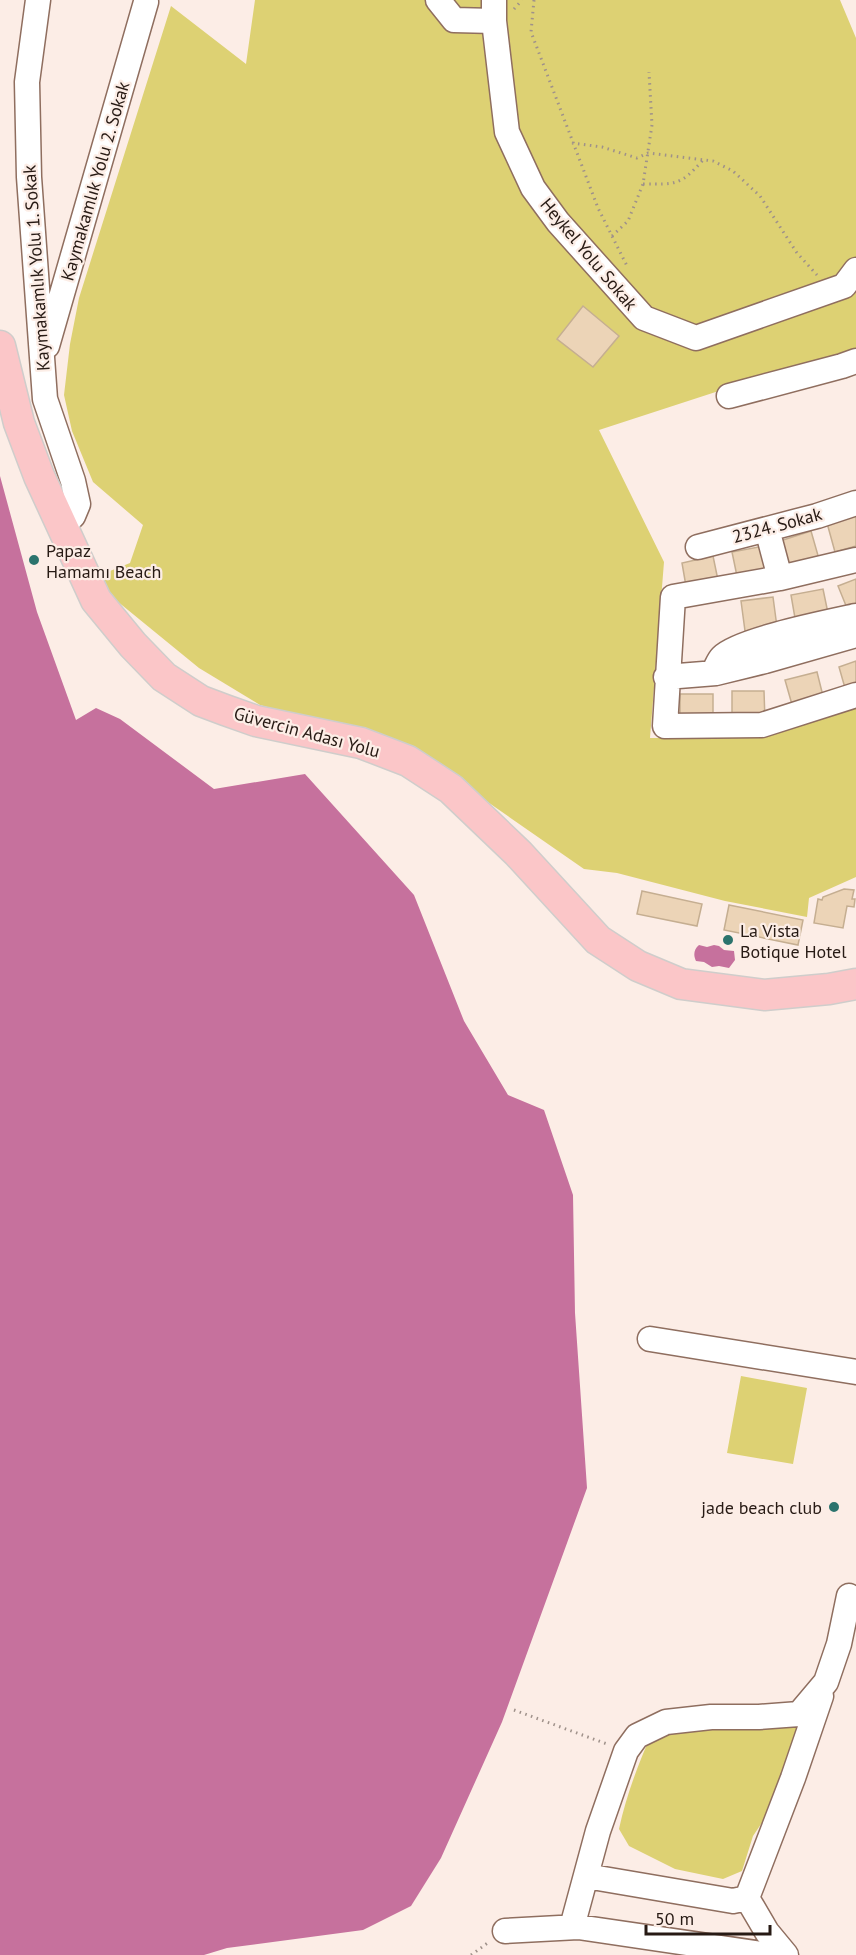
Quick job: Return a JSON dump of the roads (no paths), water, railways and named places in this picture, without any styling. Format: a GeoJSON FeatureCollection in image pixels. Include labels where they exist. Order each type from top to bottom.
{"type":"FeatureCollection","features":[{"type":"Feature","properties":{"kind":"main road","name":"Güvercin Adası Yolu"},"geometry":{"type":"LineString","coordinates":[[0,346],[19,423],[39,476],[96,600],[133,645],[164,677],[201,701],[256,721],[361,743],[408,760],[451,789],[518,853],[598,940],[638,966],[681,984],[764,995],[856,984]]}},
{"type":"Feature","properties":{"kind":"street","name":"Kaymakamlık Yolu 1. Sokak"},"geometry":{"type":"LineString","coordinates":[[38,0],[27,82],[29,177],[45,399],[73,481],[78,504],[73,516],[62,525]]}},
{"type":"Feature","properties":{"kind":"street"},"geometry":{"type":"LineString","coordinates":[[438,0],[454,20],[494,10]]}},
{"type":"Feature","properties":{"kind":"street","name":"Kaymakamlık Yolu 2. Sokak"},"geometry":{"type":"LineString","coordinates":[[43,360],[146,2]]}},
{"type":"Feature","properties":{"kind":"street","name":"Heykel Yolu Sokak"},"geometry":{"type":"LineString","coordinates":[[494,10],[507,132],[533,188],[558,222],[644,318],[696,338],[850,278]]}},
{"type":"Feature","properties":{"kind":"street"},"geometry":{"type":"LineString","coordinates":[[729,396],[856,361]]}},
{"type":"Feature","properties":{"kind":"street","name":"2324. Sokak"},"geometry":{"type":"LineString","coordinates":[[698,547],[817,516],[856,503]]}},
{"type":"Feature","properties":{"kind":"street"},"geometry":{"type":"LineString","coordinates":[[767,529],[780,578]]}},
{"type":"Feature","properties":{"kind":"street"},"geometry":{"type":"LineString","coordinates":[[856,560],[780,578],[673,597],[666,677],[665,726],[762,725],[856,695]]}},
{"type":"Feature","properties":{"kind":"street"},"geometry":{"type":"LineString","coordinates":[[716,673],[715,669],[722,657],[732,650],[760,640],[856,616]]}},
{"type":"Feature","properties":{"kind":"street"},"geometry":{"type":"LineString","coordinates":[[666,677],[716,673],[765,662],[856,635]]}},
{"type":"Feature","properties":{"kind":"street"},"geometry":{"type":"LineString","coordinates":[[651,1340],[856,1372]]}},
{"type":"Feature","properties":{"kind":"street"},"geometry":{"type":"LineString","coordinates":[[747,1898],[793,1778],[839,1644],[854,1590]]}},
{"type":"Feature","properties":{"kind":"street"},"geometry":{"type":"LineString","coordinates":[[572,1927],[598,1831],[626,1751],[637,1736],[666,1722],[711,1717],[759,1718],[799,1714],[826,1683]]}},
{"type":"Feature","properties":{"kind":"street"},"geometry":{"type":"LineString","coordinates":[[586,1876],[733,1901],[747,1898]]}},
{"type":"Feature","properties":{"kind":"street"},"geometry":{"type":"LineString","coordinates":[[747,1898],[766,1932],[786,1955]]}},
{"type":"Feature","properties":{"kind":"street"},"geometry":{"type":"LineString","coordinates":[[505,1931],[572,1927],[769,1955]]}},
{"type":"Feature","properties":{"kind":"place","name":"Papaz Hamamı Beach"},"geometry":{"type":"Point","coordinates":[34,560]}},
{"type":"Feature","properties":{"kind":"place","name":"La Vista Botique Hotel"},"geometry":{"type":"Point","coordinates":[728,940]}},
{"type":"Feature","properties":{"kind":"place","name":"jade beach club"},"geometry":{"type":"Point","coordinates":[834,1507]}}]}
